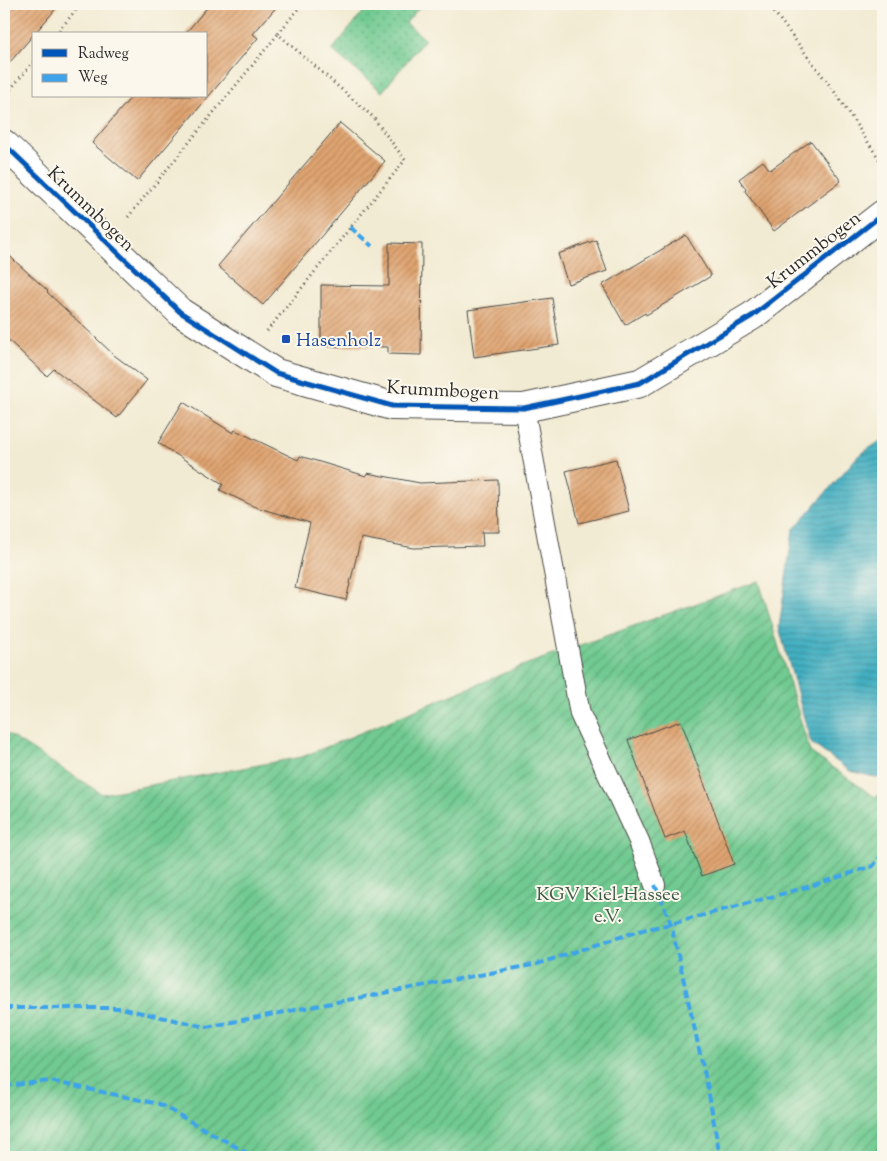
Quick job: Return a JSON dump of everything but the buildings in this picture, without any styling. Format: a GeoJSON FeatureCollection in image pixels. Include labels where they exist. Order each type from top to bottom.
{"type":"FeatureCollection","features":[{"type":"Feature","properties":{"kind":"street","name":"Krummbogen"},"geometry":{"type":"LineString","coordinates":[[4,144],[180,312],[276,373],[392,406],[524,408],[640,383],[752,316],[883,214]]}},
{"type":"Feature","properties":{"kind":"lane"},"geometry":{"type":"LineString","coordinates":[[524,408],[580,714],[639,841],[655,885]]}},
{"type":"Feature","properties":{"kind":"path"},"geometry":{"type":"LineString","coordinates":[[58,32],[81,4]]}},
{"type":"Feature","properties":{"kind":"path"},"geometry":{"type":"LineString","coordinates":[[107,242],[302,4]]}},
{"type":"Feature","properties":{"kind":"path"},"geometry":{"type":"LineString","coordinates":[[768,4],[834,92],[883,165]]}},
{"type":"Feature","properties":{"kind":"path"},"geometry":{"type":"LineString","coordinates":[[251,357],[270,327],[405,160],[372,116],[278,34]]}},
{"type":"Feature","properties":{"kind":"path"},"geometry":{"type":"LineString","coordinates":[[4,98],[32,63]]}},
{"type":"Feature","properties":{"kind":"green space"},"geometry":{"type":"Polygon","coordinates":[[[370,4],[422,4],[406,23],[425,39],[382,92],[332,50],[370,4]]]}},
{"type":"Feature","properties":{"kind":"green space","name":"KGV Kiel-Hassee e.V."},"geometry":{"type":"Polygon","coordinates":[[[759,581],[810,752],[875,797],[883,791],[883,1157],[4,1157],[4,732],[102,794],[302,757],[522,666],[759,581]]]}},
{"type":"Feature","properties":{"kind":"water"},"geometry":{"type":"Polygon","coordinates":[[[883,439],[883,779],[850,771],[811,743],[779,627],[793,530],[858,456],[883,439]]]}},
{"type":"Feature","properties":{"kind":"marked path"},"geometry":{"type":"LineString","coordinates":[[350,227],[372,246]]}},
{"type":"Feature","properties":{"kind":"marked path"},"geometry":{"type":"LineString","coordinates":[[4,1008],[120,1008],[206,1027],[537,964],[642,930],[671,924],[811,886],[873,866],[883,854]]}},
{"type":"Feature","properties":{"kind":"marked path"},"geometry":{"type":"LineString","coordinates":[[655,885],[671,924],[708,1089],[720,1157]]}},
{"type":"Feature","properties":{"kind":"marked path"},"geometry":{"type":"LineString","coordinates":[[4,1086],[50,1081],[159,1104],[249,1154]]}},
{"type":"Feature","properties":{"kind":"cycle path"},"geometry":{"type":"LineString","coordinates":[[4,144],[180,312],[276,373],[392,406],[524,408],[640,383],[752,316],[883,214]]}},
{"type":"Feature","properties":{"kind":"place","name":"Hasenholz"},"geometry":{"type":"Point","coordinates":[286,339]}}]}
